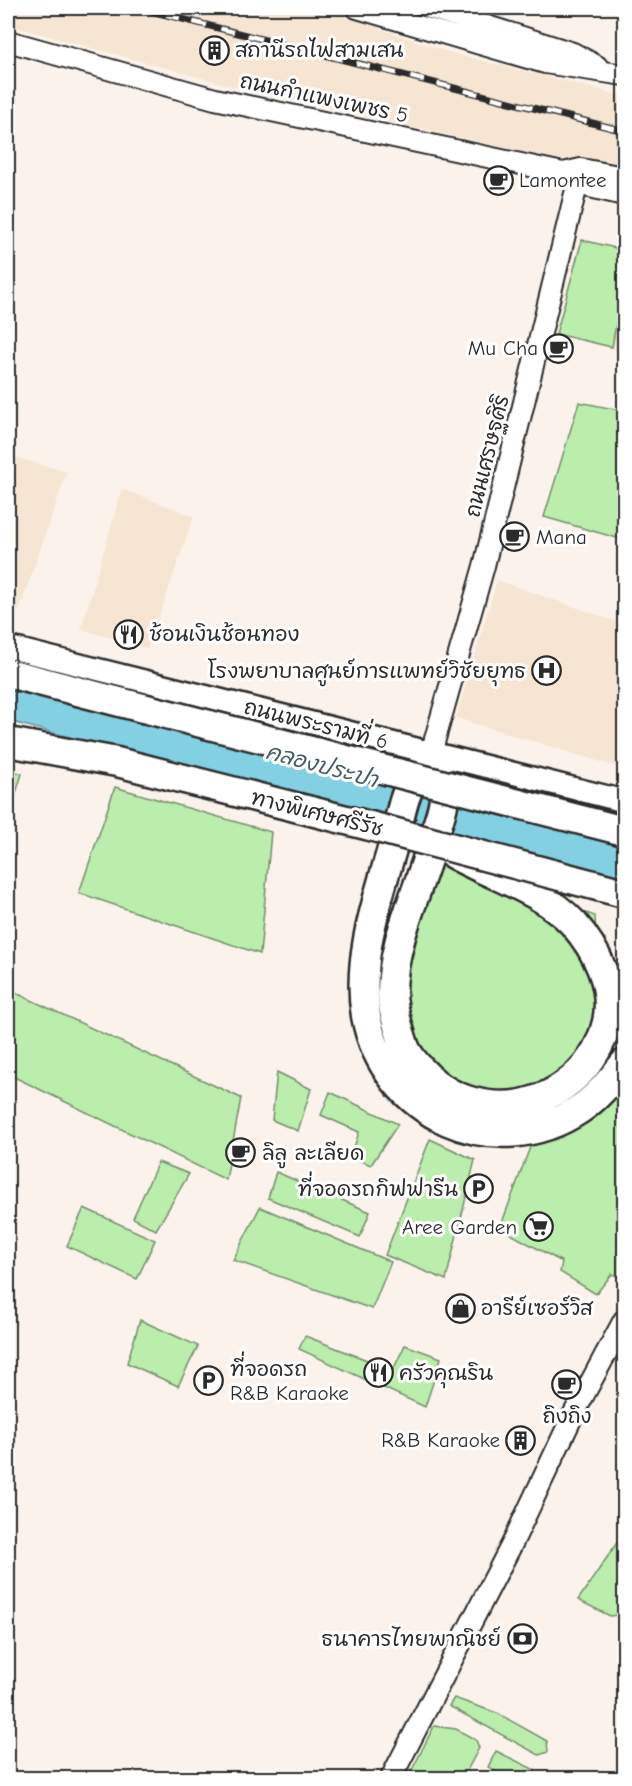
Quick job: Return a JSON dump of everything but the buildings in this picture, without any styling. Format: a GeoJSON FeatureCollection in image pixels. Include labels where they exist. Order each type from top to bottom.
{"type":"FeatureCollection","features":[{"type":"Feature","properties":{"kind":"highway"},"geometry":{"type":"LineString","coordinates":[[8,673],[624,831]]}},
{"type":"Feature","properties":{"kind":"highway"},"geometry":{"type":"LineString","coordinates":[[8,690],[143,708]]}},
{"type":"Feature","properties":{"kind":"highway","name":"ทางพิเศษศรีรัช"},"geometry":{"type":"LineString","coordinates":[[8,742],[117,762],[435,847],[624,893]]}},
{"type":"Feature","properties":{"kind":"highway"},"geometry":{"type":"LineString","coordinates":[[431,753],[409,787],[371,926],[365,958],[363,993],[374,1045],[386,1070],[400,1088],[435,1115],[456,1125],[505,1134],[555,1122],[579,1110],[596,1097],[624,1064]]}},
{"type":"Feature","properties":{"kind":"highway"},"geometry":{"type":"LineString","coordinates":[[431,753],[444,796],[435,847],[394,966],[392,994],[405,1049],[436,1085],[455,1097],[504,1107],[530,1103],[554,1093],[574,1079],[586,1064],[599,1042],[607,1021],[605,978],[590,943],[571,921],[524,888],[435,847]]}},
{"type":"Feature","properties":{"kind":"main road","name":"ถนนพระรามที่ 6"},"geometry":{"type":"LineString","coordinates":[[8,647],[624,801]]}},
{"type":"Feature","properties":{"kind":"street"},"geometry":{"type":"LineString","coordinates":[[357,8],[545,63],[617,73]]}},
{"type":"Feature","properties":{"kind":"street"},"geometry":{"type":"LineString","coordinates":[[430,8],[573,53],[617,73]]}},
{"type":"Feature","properties":{"kind":"street","name":"ถนนกำแพงเพชร 5"},"geometry":{"type":"LineString","coordinates":[[8,41],[215,99],[574,175],[624,177]]}},
{"type":"Feature","properties":{"kind":"street","name":"ถนนกำแพงเพชร 5"},"geometry":{"type":"LineString","coordinates":[[574,175],[624,195]]}},
{"type":"Feature","properties":{"kind":"street","name":"ถนนเศรษฐศิริ"},"geometry":{"type":"LineString","coordinates":[[431,753],[484,566],[574,175]]}},
{"type":"Feature","properties":{"kind":"street"},"geometry":{"type":"LineString","coordinates":[[391,1779],[512,1544],[573,1415],[624,1320]]}},
{"type":"Feature","properties":{"kind":"shaded area"},"geometry":{"type":"Polygon","coordinates":[[[8,8],[321,8],[448,52],[624,96],[624,167],[546,157],[242,89],[8,25],[8,8]]]}},
{"type":"Feature","properties":{"kind":"shaded area"},"geometry":{"type":"Polygon","coordinates":[[[567,290],[624,305],[624,351],[555,335],[567,290]]]}},
{"type":"Feature","properties":{"kind":"shaded area"},"geometry":{"type":"Polygon","coordinates":[[[8,455],[67,472],[19,611],[8,609],[8,455]]]}},
{"type":"Feature","properties":{"kind":"shaded area"},"geometry":{"type":"Polygon","coordinates":[[[122,489],[194,516],[148,649],[81,629],[122,489]]]}},
{"type":"Feature","properties":{"kind":"shaded area","name":"โรงพยาบาลศูนย์การแพทย์วิชัยยุทธ"},"geometry":{"type":"Polygon","coordinates":[[[497,580],[624,624],[624,769],[456,718],[497,580]]]}},
{"type":"Feature","properties":{"kind":"green space"},"geometry":{"type":"Polygon","coordinates":[[[582,240],[624,250],[624,312],[618,312],[612,347],[556,334],[582,240]]]}},
{"type":"Feature","properties":{"kind":"green space"},"geometry":{"type":"Polygon","coordinates":[[[579,402],[624,411],[624,540],[544,517],[579,402]]]}},
{"type":"Feature","properties":{"kind":"green space"},"geometry":{"type":"Polygon","coordinates":[[[8,769],[22,774],[8,818],[8,769]]]}},
{"type":"Feature","properties":{"kind":"green space"},"geometry":{"type":"Polygon","coordinates":[[[115,787],[271,832],[260,954],[79,893],[115,787]]]}},
{"type":"Feature","properties":{"kind":"green space"},"geometry":{"type":"Polygon","coordinates":[[[436,862],[595,916],[601,1016],[593,1041],[556,1080],[530,1094],[477,1094],[437,1074],[411,1038],[403,994],[436,862]]]}},
{"type":"Feature","properties":{"kind":"green space"},"geometry":{"type":"Polygon","coordinates":[[[14,992],[241,1098],[226,1180],[8,1074],[8,1007],[14,992]]]}},
{"type":"Feature","properties":{"kind":"green space"},"geometry":{"type":"Polygon","coordinates":[[[277,1072],[311,1089],[298,1131],[272,1120],[277,1072]]]}},
{"type":"Feature","properties":{"kind":"green space"},"geometry":{"type":"Polygon","coordinates":[[[624,1080],[624,1279],[612,1274],[596,1294],[560,1272],[562,1262],[500,1228],[533,1139],[624,1080]]]}},
{"type":"Feature","properties":{"kind":"green space"},"geometry":{"type":"Polygon","coordinates":[[[330,1092],[398,1124],[371,1165],[351,1157],[359,1132],[321,1115],[330,1092]]]}},
{"type":"Feature","properties":{"kind":"green space"},"geometry":{"type":"Polygon","coordinates":[[[430,1139],[475,1160],[446,1280],[385,1255],[430,1139]]]}},
{"type":"Feature","properties":{"kind":"green space"},"geometry":{"type":"Polygon","coordinates":[[[158,1162],[189,1174],[156,1230],[133,1218],[158,1162]]]}},
{"type":"Feature","properties":{"kind":"green space"},"geometry":{"type":"Polygon","coordinates":[[[276,1172],[370,1212],[360,1237],[268,1198],[276,1172]]]}},
{"type":"Feature","properties":{"kind":"green space"},"geometry":{"type":"Polygon","coordinates":[[[260,1207],[391,1262],[372,1309],[233,1260],[260,1207]]]}},
{"type":"Feature","properties":{"kind":"green space"},"geometry":{"type":"Polygon","coordinates":[[[84,1208],[155,1240],[137,1279],[67,1246],[84,1208]]]}},
{"type":"Feature","properties":{"kind":"green space"},"geometry":{"type":"Polygon","coordinates":[[[140,1320],[198,1346],[178,1386],[127,1363],[140,1320]]]}},
{"type":"Feature","properties":{"kind":"green space"},"geometry":{"type":"Polygon","coordinates":[[[305,1336],[393,1370],[405,1345],[441,1358],[425,1407],[299,1349],[305,1336]]]}},
{"type":"Feature","properties":{"kind":"green space"},"geometry":{"type":"Polygon","coordinates":[[[623,1534],[624,1614],[610,1616],[578,1600],[623,1534]]]}},
{"type":"Feature","properties":{"kind":"green space"},"geometry":{"type":"Polygon","coordinates":[[[454,1698],[497,1713],[547,1741],[548,1752],[539,1755],[449,1706],[454,1698]]]}},
{"type":"Feature","properties":{"kind":"green space"},"geometry":{"type":"Polygon","coordinates":[[[434,1726],[456,1729],[476,1740],[479,1748],[463,1778],[408,1778],[434,1726]]]}},
{"type":"Feature","properties":{"kind":"green space"},"geometry":{"type":"Polygon","coordinates":[[[496,1751],[535,1770],[531,1778],[499,1778],[501,1774],[488,1767],[496,1751]]]}},
{"type":"Feature","properties":{"kind":"water"},"geometry":{"type":"Polygon","coordinates":[[[8,684],[624,845],[624,882],[8,721],[8,684]]]}},
{"type":"Feature","properties":{"kind":"railway"},"geometry":{"type":"LineString","coordinates":[[139,8],[624,131]]}},
{"type":"Feature","properties":{"kind":"place","name":"สถานีรถไฟสามเสน"},"geometry":{"type":"Point","coordinates":[214,50]}},
{"type":"Feature","properties":{"kind":"place","name":"Lamontee"},"geometry":{"type":"Point","coordinates":[498,180]}},
{"type":"Feature","properties":{"kind":"place","name":"Mu Cha"},"geometry":{"type":"Point","coordinates":[559,348]}},
{"type":"Feature","properties":{"kind":"place","name":"Mana"},"geometry":{"type":"Point","coordinates":[515,537]}},
{"type":"Feature","properties":{"kind":"place","name":"ช้อนเงินช้อนทอง"},"geometry":{"type":"Point","coordinates":[128,634]}},
{"type":"Feature","properties":{"kind":"place","name":"โรงพยาบาลศูนย์การแพทย์วิชัยยุทธ"},"geometry":{"type":"Point","coordinates":[547,671]}},
{"type":"Feature","properties":{"kind":"place","name":"ลิลู ละเลียด"},"geometry":{"type":"Point","coordinates":[241,1153]}},
{"type":"Feature","properties":{"kind":"place","name":"ที่จอดรถกิฟฟารีน"},"geometry":{"type":"Point","coordinates":[479,1189]}},
{"type":"Feature","properties":{"kind":"place","name":"Aree Garden"},"geometry":{"type":"Point","coordinates":[538,1227]}},
{"type":"Feature","properties":{"kind":"place","name":"อารีย์เซอร์วิส"},"geometry":{"type":"Point","coordinates":[460,1308]}},
{"type":"Feature","properties":{"kind":"place","name":"ครัวคุณริน"},"geometry":{"type":"Point","coordinates":[378,1373]}},
{"type":"Feature","properties":{"kind":"place","name":"ที่จอดรถ R&B Karaoke"},"geometry":{"type":"Point","coordinates":[209,1381]}},
{"type":"Feature","properties":{"kind":"place","name":"ถิงถิง"},"geometry":{"type":"Point","coordinates":[567,1385]}},
{"type":"Feature","properties":{"kind":"place","name":"R&B Karaoke"},"geometry":{"type":"Point","coordinates":[521,1440]}},
{"type":"Feature","properties":{"kind":"place","name":"ธนาคารไทยพาณิชย์"},"geometry":{"type":"Point","coordinates":[522,1639]}},
{"type":"Feature","properties":{"kind":"water label","name":"คลองประปา"},"geometry":{"type":"Point","coordinates":[322,765]}}]}
